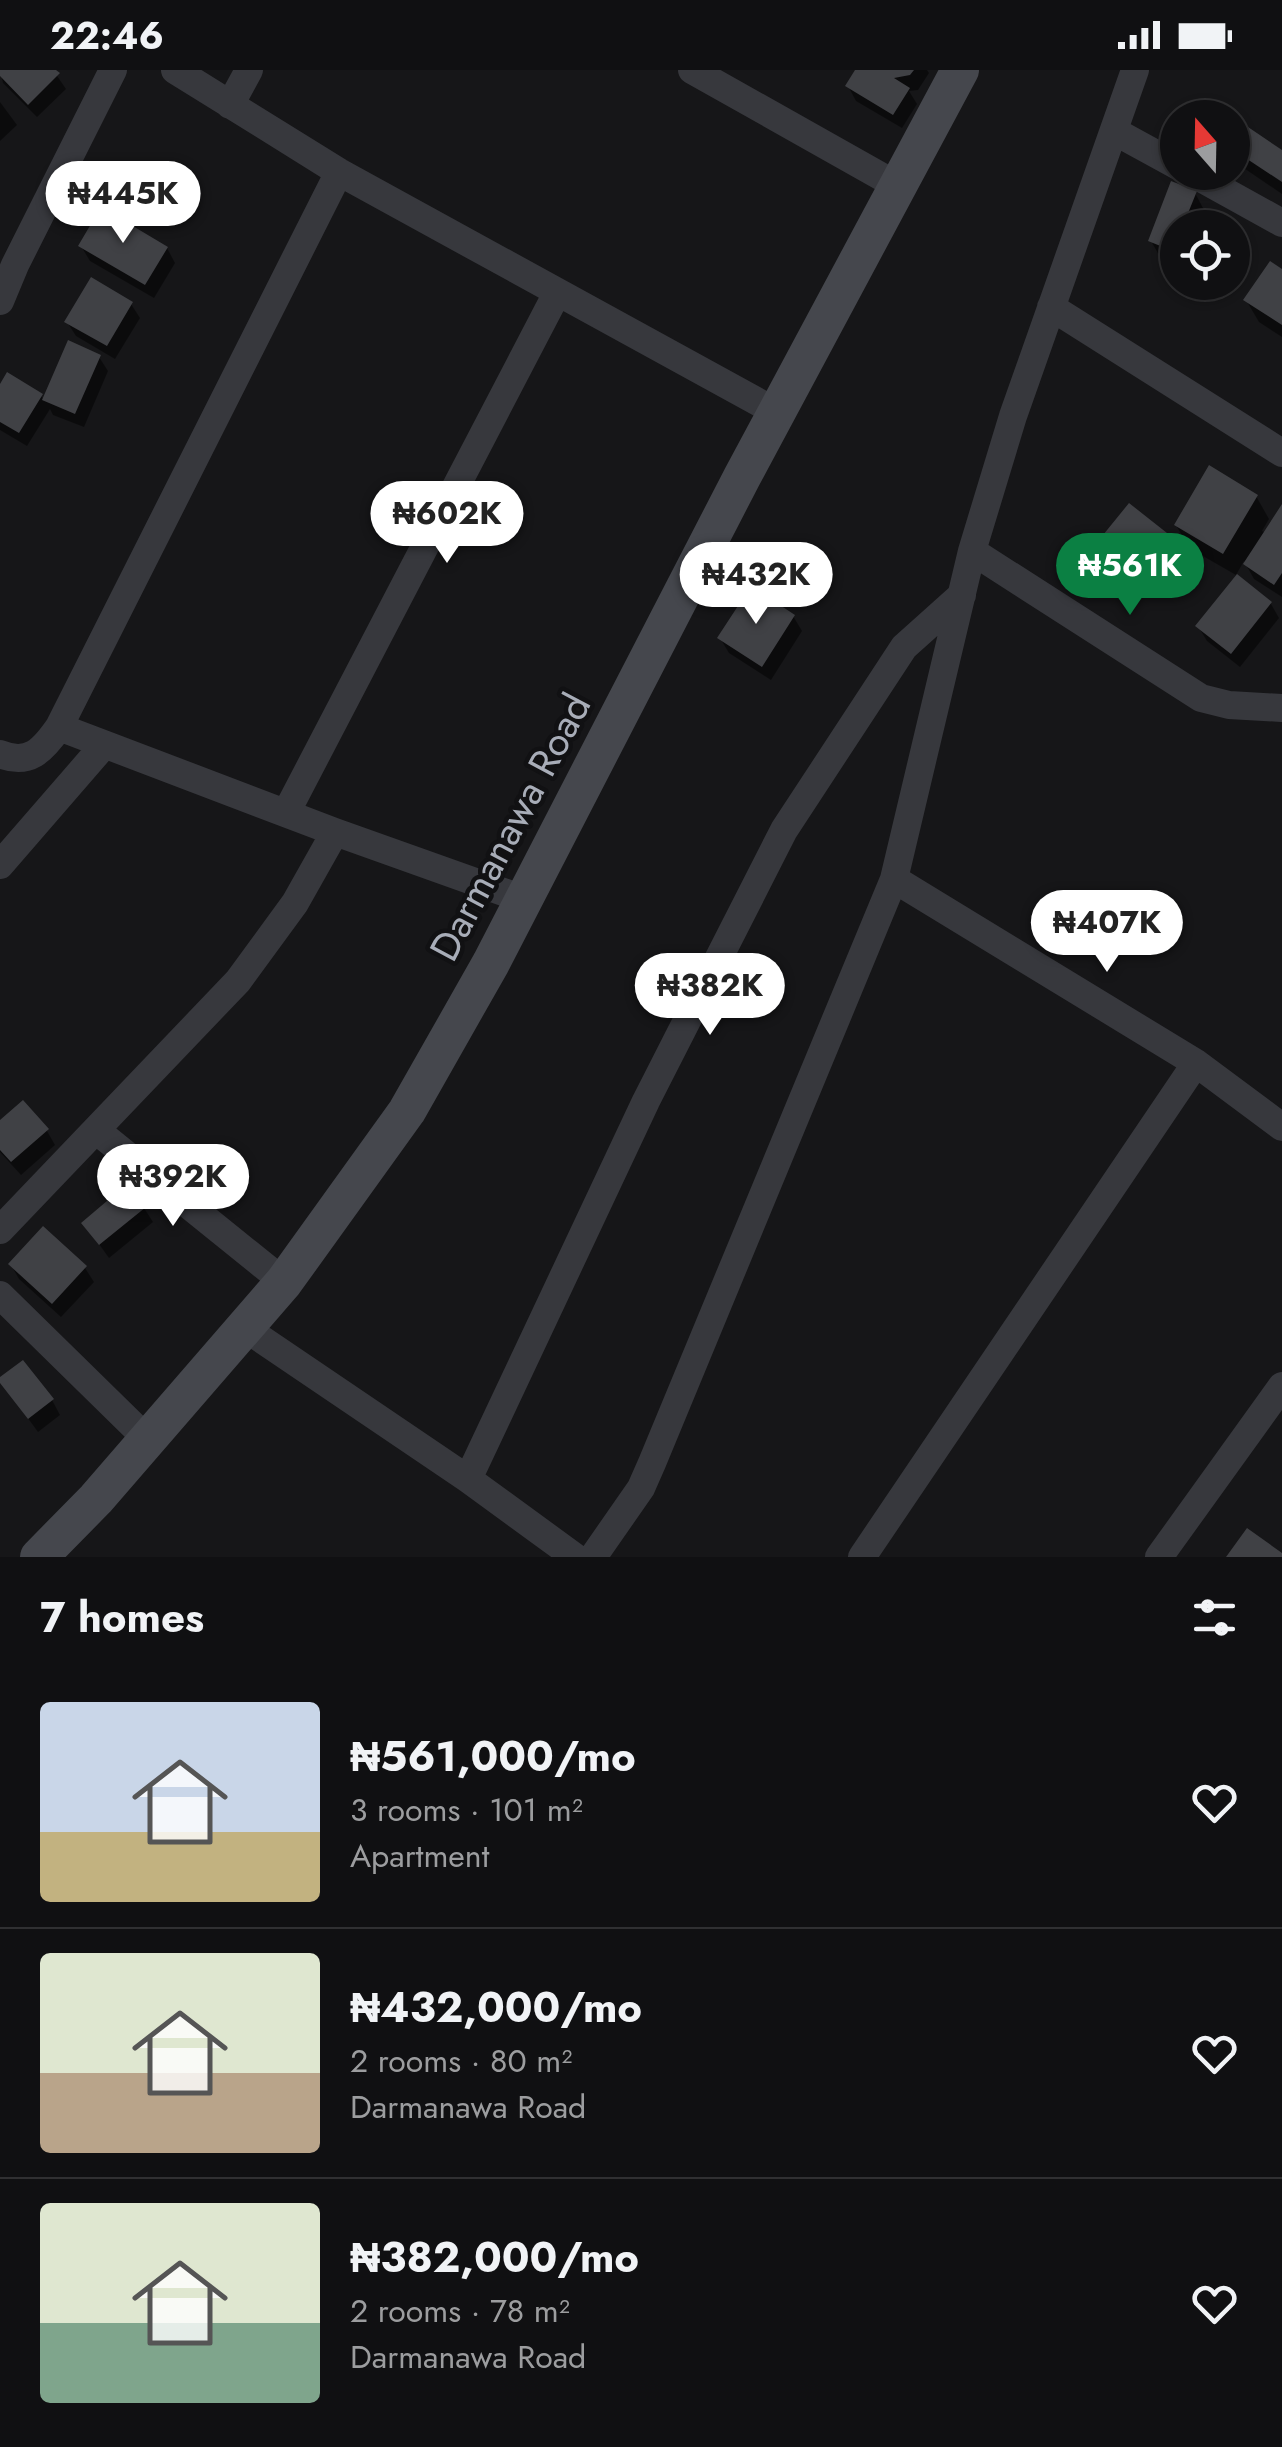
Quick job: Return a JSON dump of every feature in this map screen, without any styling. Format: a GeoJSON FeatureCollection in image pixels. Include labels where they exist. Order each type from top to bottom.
{"type":"FeatureCollection","features":[{"type":"Feature","properties":{"kind":"street"},"geometry":{"type":"LineString","coordinates":[[0,301],[7,257],[113,70]]}},
{"type":"Feature","properties":{"kind":"street"},"geometry":{"type":"LineString","coordinates":[[174,70],[340,172],[778,413]]}},
{"type":"Feature","properties":{"kind":"street"},"geometry":{"type":"LineString","coordinates":[[230,105],[248,70]]}},
{"type":"Feature","properties":{"kind":"street"},"geometry":{"type":"LineString","coordinates":[[692,70],[898,186]]}},
{"type":"Feature","properties":{"kind":"street","name":"Darmanawa Road"},"geometry":{"type":"LineString","coordinates":[[39,1557],[148,1440],[284,1282],[407,1111],[524,899],[960,70]]}},
{"type":"Feature","properties":{"kind":"street"},"geometry":{"type":"LineString","coordinates":[[594,1557],[652,1463],[894,879],[972,551],[1012,416],[1135,70]]}},
{"type":"Feature","properties":{"kind":"street"},"geometry":{"type":"LineString","coordinates":[[1114,131],[1160,156]]}},
{"type":"Feature","properties":{"kind":"street"},"geometry":{"type":"LineString","coordinates":[[0,754],[29,758],[44,748],[60,727],[340,172]]}},
{"type":"Feature","properties":{"kind":"street"},"geometry":{"type":"LineString","coordinates":[[1222,190],[1282,223]]}},
{"type":"Feature","properties":{"kind":"street"},"geometry":{"type":"LineString","coordinates":[[286,814],[556,293]]}},
{"type":"Feature","properties":{"kind":"street"},"geometry":{"type":"LineString","coordinates":[[1051,306],[1282,453]]}},
{"type":"Feature","properties":{"kind":"street"},"geometry":{"type":"LineString","coordinates":[[972,551],[1201,698],[1229,705],[1282,708]]}},
{"type":"Feature","properties":{"kind":"street"},"geometry":{"type":"LineString","coordinates":[[468,1479],[646,1101],[784,830],[904,647],[962,595]]}},
{"type":"Feature","properties":{"kind":"street"},"geometry":{"type":"LineString","coordinates":[[60,727],[286,814],[524,899]]}},
{"type":"Feature","properties":{"kind":"street"},"geometry":{"type":"LineString","coordinates":[[0,865],[104,745]]}},
{"type":"Feature","properties":{"kind":"street"},"geometry":{"type":"LineString","coordinates":[[0,1230],[238,981],[294,903],[335,832]]}},
{"type":"Feature","properties":{"kind":"street"},"geometry":{"type":"LineString","coordinates":[[894,879],[1196,1063],[1282,1127]]}},
{"type":"Feature","properties":{"kind":"street"},"geometry":{"type":"LineString","coordinates":[[862,1557],[1196,1063]]}},
{"type":"Feature","properties":{"kind":"street"},"geometry":{"type":"LineString","coordinates":[[97,1131],[284,1282]]}},
{"type":"Feature","properties":{"kind":"street"},"geometry":{"type":"LineString","coordinates":[[0,1294],[148,1440]]}},
{"type":"Feature","properties":{"kind":"street"},"geometry":{"type":"LineString","coordinates":[[245,1328],[468,1479],[574,1557]]}},
{"type":"Feature","properties":{"kind":"street"},"geometry":{"type":"LineString","coordinates":[[1160,1557],[1282,1386]]}},
{"type":"Feature","properties":{"kind":"building"},"geometry":{"type":"Polygon","coordinates":[[[0,70],[60,73],[28,105],[0,76],[0,70]]]}},
{"type":"Feature","properties":{"kind":"building"},"geometry":{"type":"Polygon","coordinates":[[[855,70],[914,70],[910,75],[894,78],[910,88],[893,115],[845,86],[855,70]]]}},
{"type":"Feature","properties":{"kind":"building"},"geometry":{"type":"Polygon","coordinates":[[[1250,128],[1282,150],[1282,182],[1250,161],[1250,128]]]}},
{"type":"Feature","properties":{"kind":"building"},"geometry":{"type":"Polygon","coordinates":[[[1168,190],[1197,191],[1189,210],[1160,210],[1160,246],[1148,241],[1168,190]]]}},
{"type":"Feature","properties":{"kind":"building"},"geometry":{"type":"Polygon","coordinates":[[[101,207],[168,247],[145,285],[78,246],[101,207]]]}},
{"type":"Feature","properties":{"kind":"building"},"geometry":{"type":"Polygon","coordinates":[[[1270,261],[1282,269],[1282,325],[1243,300],[1250,300],[1250,290],[1270,261]]]}},
{"type":"Feature","properties":{"kind":"building"},"geometry":{"type":"Polygon","coordinates":[[[91,277],[133,302],[107,346],[64,322],[91,277]]]}},
{"type":"Feature","properties":{"kind":"building"},"geometry":{"type":"Polygon","coordinates":[[[68,340],[101,355],[75,414],[42,400],[68,340]]]}},
{"type":"Feature","properties":{"kind":"building"},"geometry":{"type":"Polygon","coordinates":[[[7,372],[43,394],[19,433],[0,422],[0,384],[7,372]]]}},
{"type":"Feature","properties":{"kind":"building"},"geometry":{"type":"Polygon","coordinates":[[[1209,465],[1258,495],[1223,554],[1174,525],[1209,465]]]}},
{"type":"Feature","properties":{"kind":"building"},"geometry":{"type":"Polygon","coordinates":[[[1129,503],[1167,533],[1124,586],[1086,556],[1129,503]]]}},
{"type":"Feature","properties":{"kind":"building"},"geometry":{"type":"Polygon","coordinates":[[[1282,504],[1282,573],[1274,585],[1243,564],[1282,504]]]}},
{"type":"Feature","properties":{"kind":"building"},"geometry":{"type":"Polygon","coordinates":[[[1237,574],[1272,602],[1231,654],[1195,626],[1237,574]]]}},
{"type":"Feature","properties":{"kind":"building"},"geometry":{"type":"Polygon","coordinates":[[[751,586],[795,615],[762,667],[717,638],[751,586]]]}},
{"type":"Feature","properties":{"kind":"building"},"geometry":{"type":"Polygon","coordinates":[[[23,1100],[49,1129],[11,1162],[0,1150],[0,1120],[23,1100]]]}},
{"type":"Feature","properties":{"kind":"building"},"geometry":{"type":"Polygon","coordinates":[[[127,1184],[146,1207],[99,1245],[81,1223],[127,1184]]]}},
{"type":"Feature","properties":{"kind":"building"},"geometry":{"type":"Polygon","coordinates":[[[43,1226],[87,1266],[52,1304],[8,1264],[43,1226]]]}},
{"type":"Feature","properties":{"kind":"building"},"geometry":{"type":"Polygon","coordinates":[[[23,1360],[54,1399],[28,1419],[0,1383],[0,1377],[23,1360]]]}},
{"type":"Feature","properties":{"kind":"building"},"geometry":{"type":"Polygon","coordinates":[[[1247,1528],[1282,1553],[1282,1557],[1226,1557],[1247,1528]]]}}]}
